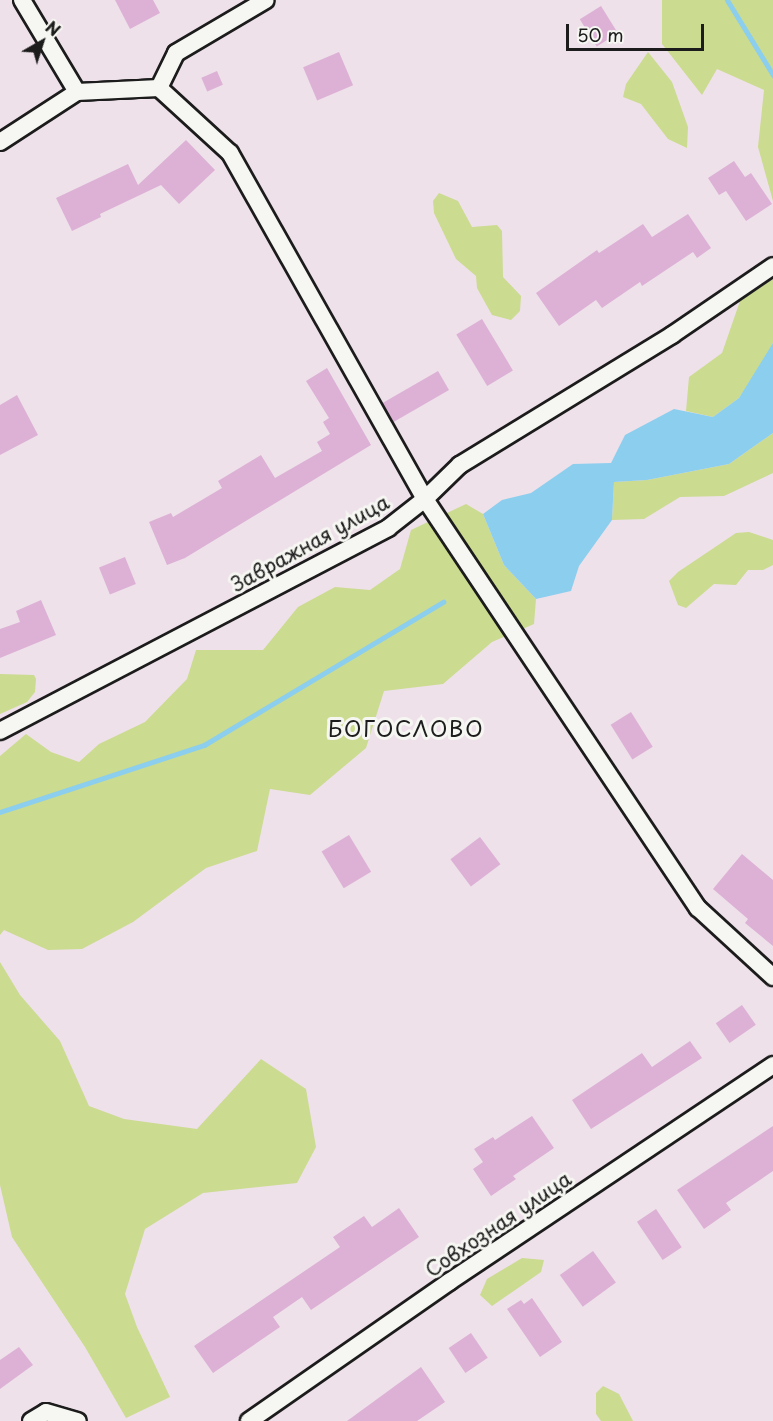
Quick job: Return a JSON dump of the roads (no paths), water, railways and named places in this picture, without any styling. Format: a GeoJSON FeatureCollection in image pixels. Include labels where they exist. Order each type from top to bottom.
{"type":"FeatureCollection","features":[{"type":"Feature","properties":{"kind":"street"},"geometry":{"type":"LineString","coordinates":[[22,0],[77,92]]}},
{"type":"Feature","properties":{"kind":"street"},"geometry":{"type":"LineString","coordinates":[[159,88],[176,53],[266,0]]}},
{"type":"Feature","properties":{"kind":"street"},"geometry":{"type":"LineString","coordinates":[[0,142],[77,92],[159,88],[230,153],[425,499],[698,908],[773,977]]}},
{"type":"Feature","properties":{"kind":"street","name":"Завражная улица"},"geometry":{"type":"LineString","coordinates":[[0,731],[388,528],[425,499],[460,465],[672,335],[773,266]]}},
{"type":"Feature","properties":{"kind":"street","name":"Совхозная улица"},"geometry":{"type":"LineString","coordinates":[[249,1421],[449,1282],[773,1065]]}},
{"type":"Feature","properties":{"kind":"street"},"geometry":{"type":"LineString","coordinates":[[31,1421],[46,1412],[78,1421]]}},
{"type":"Feature","properties":{"kind":"water"},"geometry":{"type":"Polygon","coordinates":[[[773,343],[773,433],[729,464],[647,480],[614,482],[612,520],[579,566],[571,591],[536,599],[504,565],[483,514],[502,500],[531,493],[573,464],[611,463],[625,435],[674,409],[713,417],[739,398],[773,343]]]}},
{"type":"Feature","properties":{"kind":"waterway"},"geometry":{"type":"LineString","coordinates":[[727,0],[773,75]]}},
{"type":"Feature","properties":{"kind":"waterway"},"geometry":{"type":"LineString","coordinates":[[0,812],[204,745],[443,602]]}},
{"type":"Feature","properties":{"kind":"district","name":"БОГОСЛОВО"},"geometry":{"type":"Point","coordinates":[406,728]}}]}
